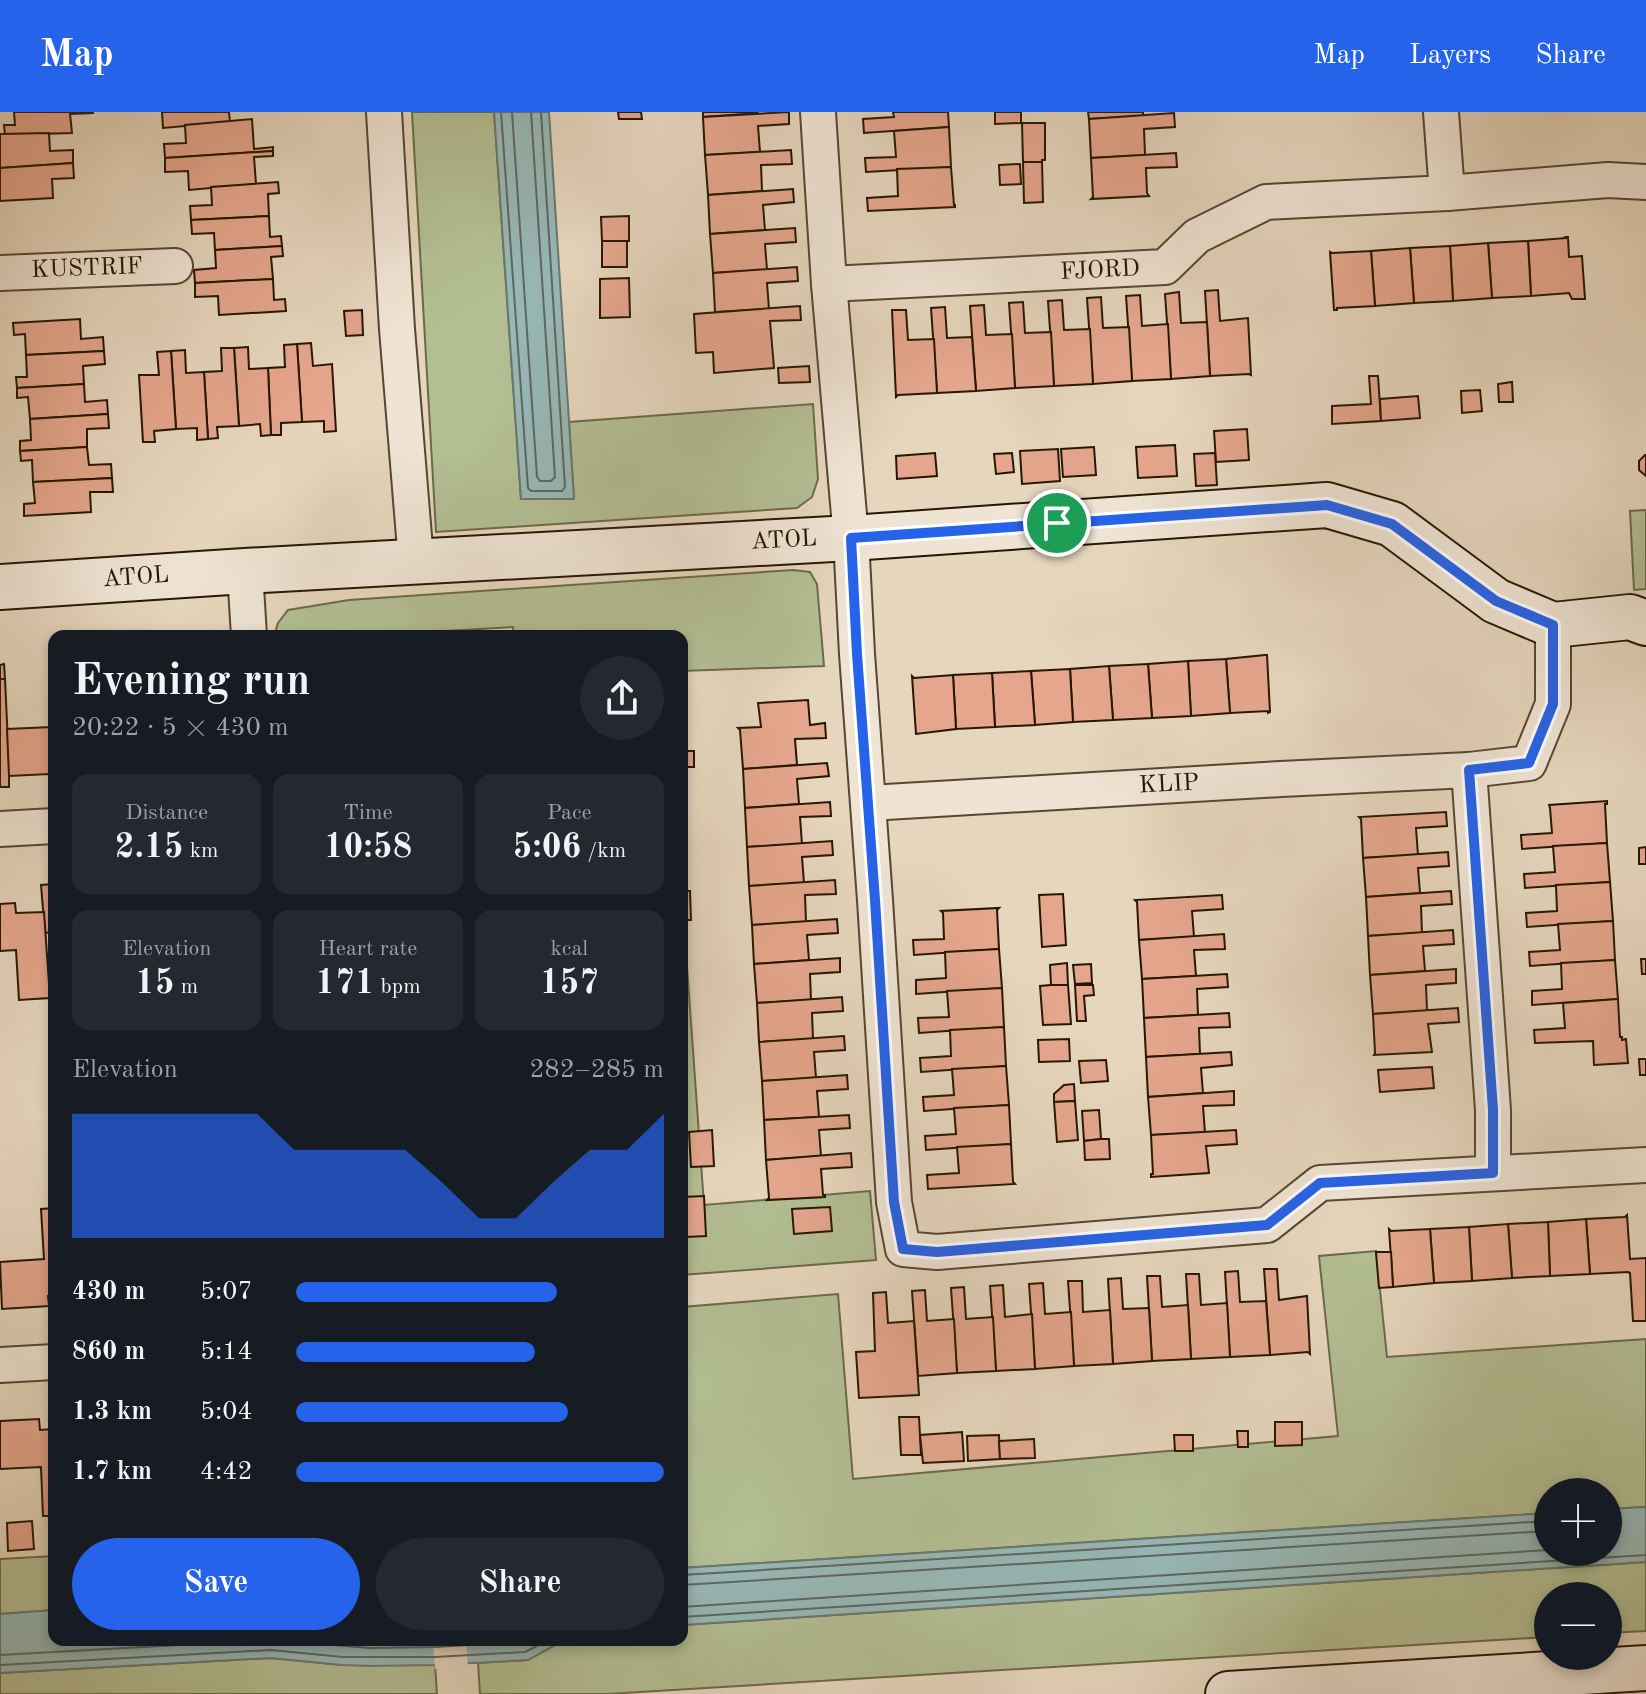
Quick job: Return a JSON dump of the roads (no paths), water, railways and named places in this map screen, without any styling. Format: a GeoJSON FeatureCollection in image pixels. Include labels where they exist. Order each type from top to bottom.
{"type":"FeatureCollection","features":[{"type":"Feature","properties":{"kind":"street"},"geometry":{"type":"LineString","coordinates":[[384,112],[397,329],[416,561]]}},
{"type":"Feature","properties":{"kind":"street"},"geometry":{"type":"LineString","coordinates":[[818,112],[851,538],[894,1202],[903,1249],[937,1252],[1267,1225],[1320,1183],[1646,1165]]}},
{"type":"Feature","properties":{"kind":"street"},"geometry":{"type":"LineString","coordinates":[[1441,112],[1447,193]]}},
{"type":"Feature","properties":{"kind":"street","name":"FJORD"},"geometry":{"type":"LineString","coordinates":[[829,284],[1165,267],[1197,236],[1266,202],[1447,193],[1608,180],[1646,182]]}},
{"type":"Feature","properties":{"kind":"street","name":"KUSTRIF"},"geometry":{"type":"LineString","coordinates":[[0,273],[175,266]]}},
{"type":"Feature","properties":{"kind":"street","name":"ATOL"},"geometry":{"type":"LineString","coordinates":[[0,587],[851,538],[1327,505],[1392,524],[1496,601],[1553,625],[1630,617],[1646,623]]}},
{"type":"Feature","properties":{"kind":"street"},"geometry":{"type":"LineString","coordinates":[[245,571],[249,630]]}},
{"type":"Feature","properties":{"kind":"street","name":"KLIP"},"geometry":{"type":"LineString","coordinates":[[869,803],[1469,770],[1529,763],[1553,704],[1553,625]]}},
{"type":"Feature","properties":{"kind":"street"},"geometry":{"type":"LineString","coordinates":[[1469,770],[1493,1110],[1493,1173]]}},
{"type":"Feature","properties":{"kind":"street"},"geometry":{"type":"LineString","coordinates":[[0,829],[48,826]]}},
{"type":"Feature","properties":{"kind":"street"},"geometry":{"type":"LineString","coordinates":[[0,1365],[48,1362]]}},
{"type":"Feature","properties":{"kind":"street"},"geometry":{"type":"LineString","coordinates":[[1228,1694],[1393,1688],[1646,1668]]}},
{"type":"Feature","properties":{"kind":"water"},"geometry":{"type":"Polygon","coordinates":[[[494,112],[549,112],[574,499],[521,499],[494,112]]]}},
{"type":"Feature","properties":{"kind":"water"},"geometry":{"type":"Polygon","coordinates":[[[1646,1507],[1646,1562],[1622,1564],[1622,1508],[1646,1507]]]}},
{"type":"Feature","properties":{"kind":"water"},"geometry":{"type":"Polygon","coordinates":[[[1534,1514],[1534,1566],[1585,1566],[688,1625],[688,1568],[1534,1514]]]}},
{"type":"Feature","properties":{"kind":"water"},"geometry":{"type":"Polygon","coordinates":[[[48,1610],[48,1646],[553,1646],[528,1660],[435,1665],[342,1665],[271,1658],[0,1673],[0,1614],[48,1610]]]}}]}
